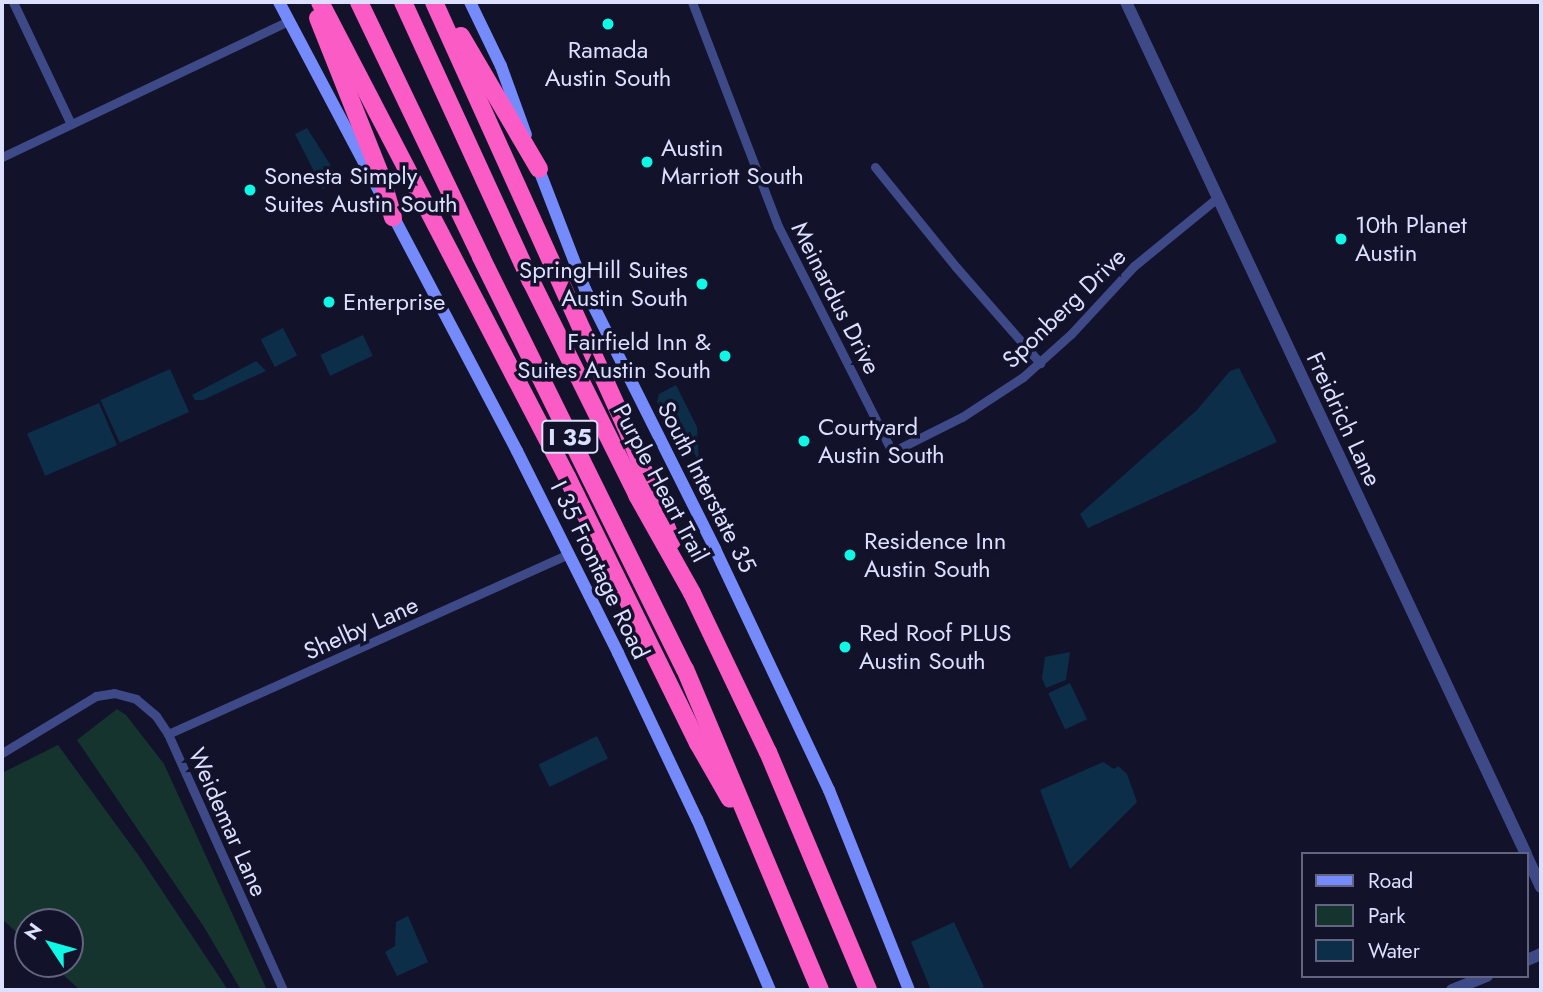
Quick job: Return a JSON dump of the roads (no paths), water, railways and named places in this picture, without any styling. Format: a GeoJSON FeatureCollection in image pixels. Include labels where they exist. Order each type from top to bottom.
{"type":"FeatureCollection","features":[{"type":"Feature","properties":{"kind":"highway"},"geometry":{"type":"LineString","coordinates":[[312,2],[382,179],[393,217]]}},
{"type":"Feature","properties":{"kind":"highway"},"geometry":{"type":"LineString","coordinates":[[320,2],[567,477],[698,743],[773,876]]}},
{"type":"Feature","properties":{"kind":"highway","name":"I 35"},"geometry":{"type":"LineString","coordinates":[[359,2],[481,257],[685,669],[820,990]]}},
{"type":"Feature","properties":{"kind":"highway","name":"Purple Heart Trail"},"geometry":{"type":"LineString","coordinates":[[403,2],[531,281],[637,495],[692,593],[773,764],[868,990]]}},
{"type":"Feature","properties":{"kind":"highway"},"geometry":{"type":"LineString","coordinates":[[434,2],[626,427],[692,593]]}},
{"type":"Feature","properties":{"kind":"highway"},"geometry":{"type":"LineString","coordinates":[[442,2],[522,145],[539,169]]}},
{"type":"Feature","properties":{"kind":"main road"},"geometry":{"type":"LineString","coordinates":[[279,2],[393,217]]}},
{"type":"Feature","properties":{"kind":"main road","name":"South Interstate 35"},"geometry":{"type":"LineString","coordinates":[[470,2],[500,66],[585,289],[715,550],[829,790],[909,990]]}},
{"type":"Feature","properties":{"kind":"main road","name":"I 35 Frontage Road"},"geometry":{"type":"LineString","coordinates":[[393,217],[569,554],[697,819],[770,990]]}},
{"type":"Feature","properties":{"kind":"street"},"geometry":{"type":"LineString","coordinates":[[13,2],[71,124]]}},
{"type":"Feature","properties":{"kind":"street","name":"Meinardus Drive"},"geometry":{"type":"LineString","coordinates":[[692,2],[778,226],[892,452]]}},
{"type":"Feature","properties":{"kind":"street","name":"Freidrich Lane"},"geometry":{"type":"LineString","coordinates":[[1126,2],[1526,852]]}},
{"type":"Feature","properties":{"kind":"street"},"geometry":{"type":"LineString","coordinates":[[2,157],[288,21]]}},
{"type":"Feature","properties":{"kind":"street"},"geometry":{"type":"LineString","coordinates":[[875,167],[956,267],[1040,363]]}},
{"type":"Feature","properties":{"kind":"street","name":"Sponberg Drive"},"geometry":{"type":"LineString","coordinates":[[892,452],[976,409],[1040,363],[1134,266],[1217,198]]}},
{"type":"Feature","properties":{"kind":"street","name":"Shelby Lane"},"geometry":{"type":"LineString","coordinates":[[168,734],[569,554]]}},
{"type":"Feature","properties":{"kind":"street","name":"Weidemar Lane"},"geometry":{"type":"LineString","coordinates":[[2,753],[96,695],[114,693],[136,699],[156,716],[168,734],[283,990]]}},
{"type":"Feature","properties":{"kind":"street","name":"Freidrich Lane"},"geometry":{"type":"LineString","coordinates":[[1529,860],[1541,887]]}},
{"type":"Feature","properties":{"kind":"street"},"geometry":{"type":"LineString","coordinates":[[1452,990],[1482,978]]}},
{"type":"Feature","properties":{"kind":"water"},"geometry":{"type":"Polygon","coordinates":[[[307,128],[343,185],[330,185],[323,189],[295,134],[307,128]]]}},
{"type":"Feature","properties":{"kind":"water"},"geometry":{"type":"Polygon","coordinates":[[[283,328],[297,356],[275,367],[261,339],[283,328]]]}},
{"type":"Feature","properties":{"kind":"water"},"geometry":{"type":"Polygon","coordinates":[[[363,335],[373,356],[330,376],[320,355],[363,335]]]}},
{"type":"Feature","properties":{"kind":"water"},"geometry":{"type":"Polygon","coordinates":[[[256,361],[266,371],[203,400],[195,400],[192,395],[256,361]]]}},
{"type":"Feature","properties":{"kind":"water"},"geometry":{"type":"Polygon","coordinates":[[[1239,368],[1277,442],[1088,528],[1080,514],[1197,410],[1230,371],[1239,368]]]}},
{"type":"Feature","properties":{"kind":"water"},"geometry":{"type":"Polygon","coordinates":[[[170,369],[189,412],[120,443],[101,400],[170,369]]]}},
{"type":"Feature","properties":{"kind":"water"},"geometry":{"type":"Polygon","coordinates":[[[676,385],[697,427],[699,462],[683,431],[678,433],[665,410],[662,411],[657,402],[659,394],[676,385]]]}},
{"type":"Feature","properties":{"kind":"water"},"geometry":{"type":"Polygon","coordinates":[[[99,403],[117,445],[45,476],[27,433],[99,403]]]}},
{"type":"Feature","properties":{"kind":"water"},"geometry":{"type":"Polygon","coordinates":[[[1070,652],[1066,680],[1046,688],[1042,678],[1045,657],[1070,652]]]}},
{"type":"Feature","properties":{"kind":"water"},"geometry":{"type":"Polygon","coordinates":[[[1070,683],[1087,719],[1065,729],[1048,693],[1070,683]]]}},
{"type":"Feature","properties":{"kind":"water"},"geometry":{"type":"Polygon","coordinates":[[[597,736],[608,758],[550,787],[539,764],[597,736]]]}},
{"type":"Feature","properties":{"kind":"water"},"geometry":{"type":"Polygon","coordinates":[[[1103,762],[1114,769],[1118,766],[1127,774],[1137,802],[1070,869],[1040,790],[1103,762]]]}},
{"type":"Feature","properties":{"kind":"water"},"geometry":{"type":"Polygon","coordinates":[[[408,916],[428,962],[397,976],[385,952],[395,946],[396,922],[408,916]]]}},
{"type":"Feature","properties":{"kind":"water"},"geometry":{"type":"Polygon","coordinates":[[[954,922],[984,987],[976,990],[931,990],[911,942],[954,922]]]}},
{"type":"Feature","properties":{"kind":"place","name":"Ramada Austin South"},"geometry":{"type":"Point","coordinates":[608,24]}},
{"type":"Feature","properties":{"kind":"place","name":"Austin Marriott South"},"geometry":{"type":"Point","coordinates":[647,162]}},
{"type":"Feature","properties":{"kind":"place","name":"Sonesta Simply Suites Austin South"},"geometry":{"type":"Point","coordinates":[250,190]}},
{"type":"Feature","properties":{"kind":"place","name":"10th Planet Austin"},"geometry":{"type":"Point","coordinates":[1341,239]}},
{"type":"Feature","properties":{"kind":"place","name":"SpringHill Suites Austin South"},"geometry":{"type":"Point","coordinates":[702,284]}},
{"type":"Feature","properties":{"kind":"place","name":"Enterprise"},"geometry":{"type":"Point","coordinates":[329,302]}},
{"type":"Feature","properties":{"kind":"place","name":"Fairfield Inn & Suites Austin South"},"geometry":{"type":"Point","coordinates":[725,356]}},
{"type":"Feature","properties":{"kind":"place","name":"Courtyard Austin South"},"geometry":{"type":"Point","coordinates":[804,441]}},
{"type":"Feature","properties":{"kind":"place","name":"Residence Inn Austin South"},"geometry":{"type":"Point","coordinates":[850,555]}},
{"type":"Feature","properties":{"kind":"place","name":"Red Roof PLUS Austin South"},"geometry":{"type":"Point","coordinates":[845,647]}}]}
